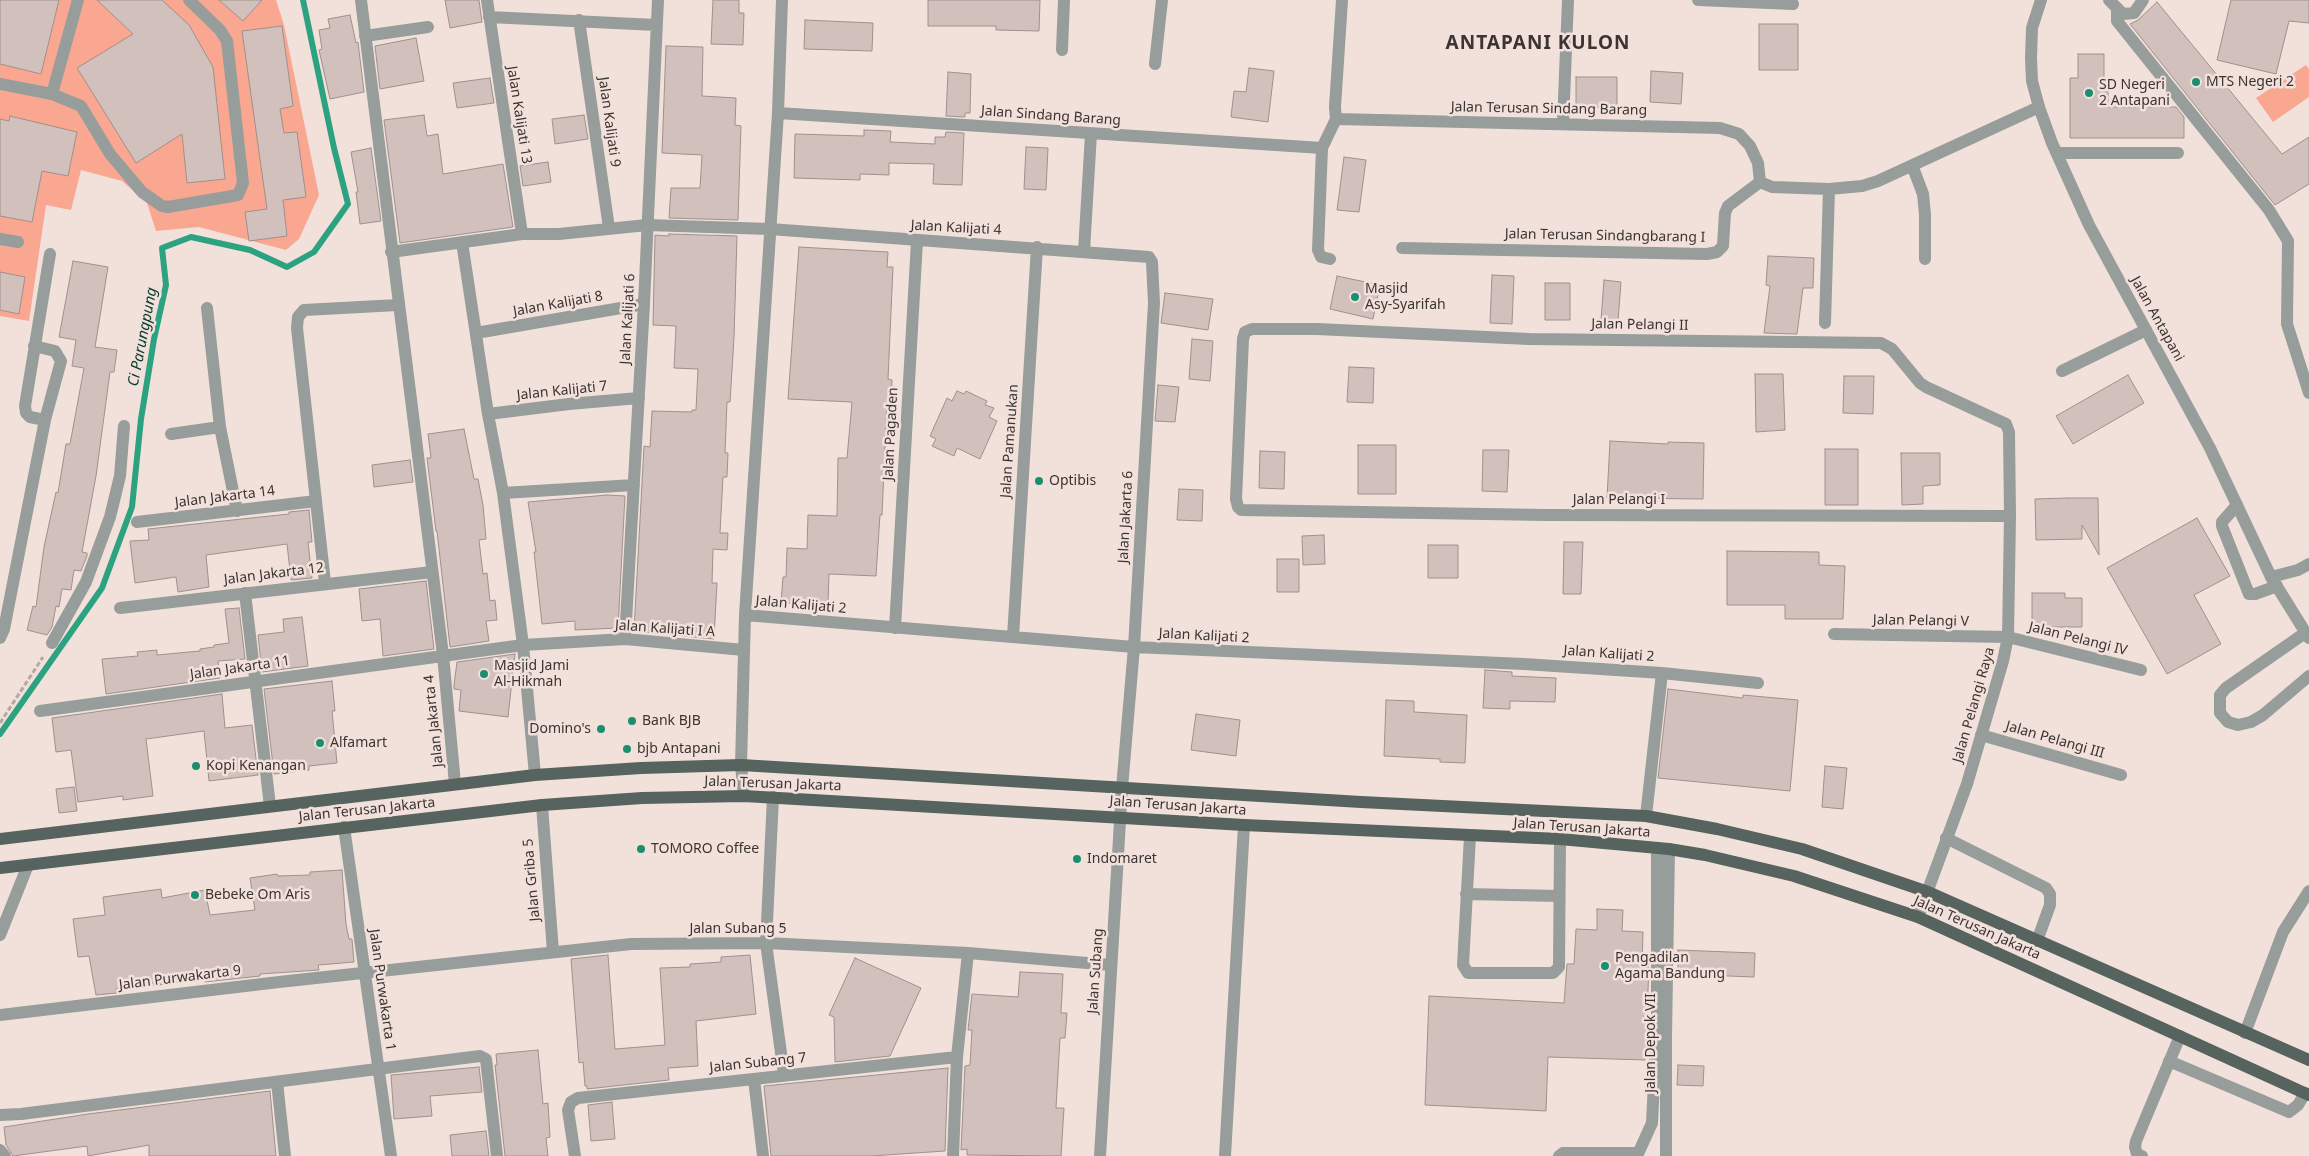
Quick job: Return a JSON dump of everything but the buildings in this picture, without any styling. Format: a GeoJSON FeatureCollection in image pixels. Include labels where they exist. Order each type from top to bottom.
{"type":"FeatureCollection","features":[{"type":"Feature","properties":{"kind":"main road","name":"Jalan Terusan Jakarta"},"geometry":{"type":"LineString","coordinates":[[5,838],[535,775],[641,768],[741,765],[1122,788],[1646,816],[1717,829],[1802,850],[1928,892],[2309,1060]]}},
{"type":"Feature","properties":{"kind":"main road","name":"Jalan Terusan Jakarta"},"geometry":{"type":"LineString","coordinates":[[3,868],[542,805],[642,798],[744,796],[1244,825],[1560,839],[1663,849],[1706,855],[1794,876],[1918,917],[2307,1094]]}},
{"type":"Feature","properties":{"kind":"street"},"geometry":{"type":"LineString","coordinates":[[52,94],[78,0]]}},
{"type":"Feature","properties":{"kind":"street"},"geometry":{"type":"LineString","coordinates":[[0,84],[52,94],[84,108],[110,154],[142,192],[162,206],[168,208],[238,195],[241,192],[243,183],[227,41],[220,30],[189,0]]}},
{"type":"Feature","properties":{"kind":"street","name":"Jalan Jakarta 4"},"geometry":{"type":"LineString","coordinates":[[361,0],[391,252],[443,655],[455,784]]}},
{"type":"Feature","properties":{"kind":"street","name":"Jalan Kalijati 13"},"geometry":{"type":"LineString","coordinates":[[487,0],[522,234]]}},
{"type":"Feature","properties":{"kind":"street","name":"Jalan Kalijati 6"},"geometry":{"type":"LineString","coordinates":[[625,639],[644,304],[658,0]]}},
{"type":"Feature","properties":{"kind":"street"},"geometry":{"type":"LineString","coordinates":[[744,796],[741,765],[745,615],[778,113],[782,0]]}},
{"type":"Feature","properties":{"kind":"street"},"geometry":{"type":"LineString","coordinates":[[1062,50],[1064,0]]}},
{"type":"Feature","properties":{"kind":"street"},"geometry":{"type":"LineString","coordinates":[[1155,64],[1162,0]]}},
{"type":"Feature","properties":{"kind":"street"},"geometry":{"type":"LineString","coordinates":[[1330,259],[1321,257],[1318,250],[1322,148],[1336,119],[1342,0]]}},
{"type":"Feature","properties":{"kind":"street"},"geometry":{"type":"LineString","coordinates":[[1563,124],[1568,0]]}},
{"type":"Feature","properties":{"kind":"street"},"geometry":{"type":"LineString","coordinates":[[1698,0],[1793,4]]}},
{"type":"Feature","properties":{"kind":"street","name":"Jalan Antapani"},"geometry":{"type":"LineString","coordinates":[[2042,0],[2035,16],[2030,38],[2032,81],[2039,107],[2056,153],[2089,225],[2210,448],[2274,581],[2307,636]]}},
{"type":"Feature","properties":{"kind":"street"},"geometry":{"type":"LineString","coordinates":[[2113,4],[2124,14],[2134,13],[2143,0]]}},
{"type":"Feature","properties":{"kind":"street"},"geometry":{"type":"LineString","coordinates":[[2113,4],[2117,22],[2269,210],[2288,241],[2286,324],[2309,393]]}},
{"type":"Feature","properties":{"kind":"street"},"geometry":{"type":"LineString","coordinates":[[489,17],[656,25]]}},
{"type":"Feature","properties":{"kind":"street","name":"Jalan Kalijati 9"},"geometry":{"type":"LineString","coordinates":[[579,20],[609,228]]}},
{"type":"Feature","properties":{"kind":"street"},"geometry":{"type":"LineString","coordinates":[[365,36],[428,27]]}},
{"type":"Feature","properties":{"kind":"street"},"geometry":{"type":"LineString","coordinates":[[1760,182],[1772,187],[1829,189],[1862,186],[2039,107]]}},
{"type":"Feature","properties":{"kind":"street","name":"Jalan Sindang Barang"},"geometry":{"type":"LineString","coordinates":[[778,113],[1322,148]]}},
{"type":"Feature","properties":{"kind":"street","name":"Jalan Terusan Sindang Barang"},"geometry":{"type":"LineString","coordinates":[[1336,119],[1720,128],[1739,134],[1750,146],[1758,163],[1760,182]]}},
{"type":"Feature","properties":{"kind":"street"},"geometry":{"type":"LineString","coordinates":[[1084,251],[1091,134]]}},
{"type":"Feature","properties":{"kind":"street"},"geometry":{"type":"LineString","coordinates":[[2056,153],[2178,153]]}},
{"type":"Feature","properties":{"kind":"street"},"geometry":{"type":"LineString","coordinates":[[1912,165],[1923,194],[1925,260]]}},
{"type":"Feature","properties":{"kind":"street","name":"Jalan Terusan Sindangbarang I"},"geometry":{"type":"LineString","coordinates":[[1402,248],[1707,254],[1717,252],[1723,246],[1725,213],[1728,206],[1760,182]]}},
{"type":"Feature","properties":{"kind":"street"},"geometry":{"type":"LineString","coordinates":[[1825,323],[1829,189]]}},
{"type":"Feature","properties":{"kind":"street","name":"Jalan Kalijati 4"},"geometry":{"type":"LineString","coordinates":[[391,252],[522,234],[559,234],[647,225],[770,229],[917,241],[1141,254]]}},
{"type":"Feature","properties":{"kind":"street"},"geometry":{"type":"LineString","coordinates":[[0,239],[18,242]]}},
{"type":"Feature","properties":{"kind":"street","name":"Jalan Pagaden"},"geometry":{"type":"LineString","coordinates":[[895,628],[917,241]]}},
{"type":"Feature","properties":{"kind":"street"},"geometry":{"type":"LineString","coordinates":[[462,242],[488,414],[504,493],[523,645],[535,775]]}},
{"type":"Feature","properties":{"kind":"street","name":"Jalan Pamanukan"},"geometry":{"type":"LineString","coordinates":[[1013,637],[1037,247]]}},
{"type":"Feature","properties":{"kind":"street"},"geometry":{"type":"LineString","coordinates":[[45,420],[30,417],[25,410],[50,254]]}},
{"type":"Feature","properties":{"kind":"street","name":"Jalan Jakarta 6"},"geometry":{"type":"LineString","coordinates":[[1122,788],[1134,647],[1154,303],[1152,262],[1149,257],[1141,254]]}},
{"type":"Feature","properties":{"kind":"street","name":"Jalan Kalijati 8"},"geometry":{"type":"LineString","coordinates":[[476,333],[644,304]]}},
{"type":"Feature","properties":{"kind":"street"},"geometry":{"type":"LineString","coordinates":[[325,583],[297,328],[298,317],[304,310],[398,305]]}},
{"type":"Feature","properties":{"kind":"street"},"geometry":{"type":"LineString","coordinates":[[206,308],[220,427],[237,511]]}},
{"type":"Feature","properties":{"kind":"street","name":"Jalan Pelangi II"},"geometry":{"type":"LineString","coordinates":[[1236,499],[1243,339],[1246,332],[1252,329],[1317,329],[1529,339],[1881,343],[1892,349],[1920,383],[2002,421],[2009,432]]}},
{"type":"Feature","properties":{"kind":"street"},"geometry":{"type":"LineString","coordinates":[[2062,371],[2146,330]]}},
{"type":"Feature","properties":{"kind":"street"},"geometry":{"type":"LineString","coordinates":[[0,638],[4,629],[45,420],[61,361],[55,351],[34,346]]}},
{"type":"Feature","properties":{"kind":"street","name":"Jalan Kalijati 7"},"geometry":{"type":"LineString","coordinates":[[488,414],[639,398]]}},
{"type":"Feature","properties":{"kind":"street"},"geometry":{"type":"LineString","coordinates":[[52,643],[86,582],[110,517],[120,476],[124,426]]}},
{"type":"Feature","properties":{"kind":"street"},"geometry":{"type":"LineString","coordinates":[[171,434],[220,427]]}},
{"type":"Feature","properties":{"kind":"street","name":"Jalan Pelangi Raya"},"geometry":{"type":"LineString","coordinates":[[1918,917],[1967,784],[2004,661],[2008,637],[2009,432]]}},
{"type":"Feature","properties":{"kind":"street"},"geometry":{"type":"LineString","coordinates":[[504,493],[634,485]]}},
{"type":"Feature","properties":{"kind":"street","name":"Jalan Pelangi I"},"geometry":{"type":"LineString","coordinates":[[1236,499],[1241,510],[1546,515],[2010,516]]}},
{"type":"Feature","properties":{"kind":"street","name":"Jalan Jakarta 14"},"geometry":{"type":"LineString","coordinates":[[137,522],[316,501]]}},
{"type":"Feature","properties":{"kind":"street"},"geometry":{"type":"LineString","coordinates":[[2237,505],[2222,522],[2222,526],[2249,594],[2255,594],[2274,581],[2309,564]]}},
{"type":"Feature","properties":{"kind":"street","name":"Jalan Jakarta 12"},"geometry":{"type":"LineString","coordinates":[[120,608],[432,572]]}},
{"type":"Feature","properties":{"kind":"street"},"geometry":{"type":"LineString","coordinates":[[245,593],[270,806]]}},
{"type":"Feature","properties":{"kind":"street","name":"Jalan Kalijati 2"},"geometry":{"type":"LineString","coordinates":[[745,615],[1134,647],[1524,664],[1662,673],[1758,683]]}},
{"type":"Feature","properties":{"kind":"street","name":"Jalan Pelangi V"},"geometry":{"type":"LineString","coordinates":[[1834,634],[2008,637]]}},
{"type":"Feature","properties":{"kind":"street"},"geometry":{"type":"LineString","coordinates":[[2307,636],[2226,688],[2220,695],[2220,713],[2228,722],[2238,726],[2251,722],[2263,715],[2309,676]]}},
{"type":"Feature","properties":{"kind":"street","name":"Jalan Pelangi IV"},"geometry":{"type":"LineString","coordinates":[[2008,637],[2140,670]]}},
{"type":"Feature","properties":{"kind":"street","name":"Jalan Kalijati I A"},"geometry":{"type":"LineString","coordinates":[[443,655],[523,645],[625,639],[744,650]]}},
{"type":"Feature","properties":{"kind":"street","name":"Jalan Jakarta 11"},"geometry":{"type":"LineString","coordinates":[[40,711],[443,655]]}},
{"type":"Feature","properties":{"kind":"street","name":"Jalan Kalijati 2"},"geometry":{"type":"LineString","coordinates":[[1646,816],[1662,673]]}},
{"type":"Feature","properties":{"kind":"street","name":"Jalan Pelangi III"},"geometry":{"type":"LineString","coordinates":[[1981,735],[2121,775]]}},
{"type":"Feature","properties":{"kind":"street","name":"Jalan Subang"},"geometry":{"type":"LineString","coordinates":[[1100,1156],[1122,788]]}},
{"type":"Feature","properties":{"kind":"street"},"geometry":{"type":"LineString","coordinates":[[773,797],[766,943],[784,1075]]}},
{"type":"Feature","properties":{"kind":"street","name":"Jalan Griba 5"},"geometry":{"type":"LineString","coordinates":[[542,805],[553,952]]}},
{"type":"Feature","properties":{"kind":"street"},"geometry":{"type":"LineString","coordinates":[[1225,1156],[1244,825]]}},
{"type":"Feature","properties":{"kind":"street","name":"Jalan Purwakarta 1"},"geometry":{"type":"LineString","coordinates":[[344,827],[391,1156]]}},
{"type":"Feature","properties":{"kind":"street"},"geometry":{"type":"LineString","coordinates":[[1470,836],[1463,965],[1468,973],[1553,973],[1559,967],[1560,839]]}},
{"type":"Feature","properties":{"kind":"street"},"geometry":{"type":"LineString","coordinates":[[1946,838],[2046,888],[2050,894],[2050,905],[2037,941]]}},
{"type":"Feature","properties":{"kind":"street"},"geometry":{"type":"LineString","coordinates":[[1559,1156],[1563,1153],[1638,1155],[1652,1123],[1663,849]]}},
{"type":"Feature","properties":{"kind":"street","name":"Jalan Depok VII"},"geometry":{"type":"LineString","coordinates":[[1663,849],[1668,871],[1666,1156]]}},
{"type":"Feature","properties":{"kind":"street"},"geometry":{"type":"LineString","coordinates":[[0,935],[28,865]]}},
{"type":"Feature","properties":{"kind":"street"},"geometry":{"type":"LineString","coordinates":[[2245,1033],[2283,932],[2309,891]]}},
{"type":"Feature","properties":{"kind":"street"},"geometry":{"type":"LineString","coordinates":[[1466,894],[1559,896]]}},
{"type":"Feature","properties":{"kind":"street","name":"Jalan Subang 5"},"geometry":{"type":"LineString","coordinates":[[365,973],[631,944],[766,943],[968,953],[1111,964]]}},
{"type":"Feature","properties":{"kind":"street"},"geometry":{"type":"LineString","coordinates":[[953,1156],[957,1057],[968,953]]}},
{"type":"Feature","properties":{"kind":"street","name":"Jalan Purwakarta 9"},"geometry":{"type":"LineString","coordinates":[[0,1015],[365,973]]}},
{"type":"Feature","properties":{"kind":"street"},"geometry":{"type":"LineString","coordinates":[[2142,1156],[2137,1154],[2136,1141],[2180,1036]]}},
{"type":"Feature","properties":{"kind":"street"},"geometry":{"type":"LineString","coordinates":[[0,1115],[21,1114],[277,1082],[378,1067],[480,1056],[485,1058],[487,1063],[497,1156]]}},
{"type":"Feature","properties":{"kind":"street","name":"Jalan Subang 7"},"geometry":{"type":"LineString","coordinates":[[575,1156],[568,1110],[571,1102],[578,1098],[957,1057]]}},
{"type":"Feature","properties":{"kind":"street"},"geometry":{"type":"LineString","coordinates":[[2169,1061],[2289,1112],[2307,1094]]}},
{"type":"Feature","properties":{"kind":"street"},"geometry":{"type":"LineString","coordinates":[[754,1079],[763,1156]]}},
{"type":"Feature","properties":{"kind":"street"},"geometry":{"type":"LineString","coordinates":[[277,1082],[285,1156]]}},
{"type":"Feature","properties":{"kind":"street"},"geometry":{"type":"LineString","coordinates":[[0,1150],[5,1156]]}},
{"type":"Feature","properties":{"kind":"path"},"geometry":{"type":"LineString","coordinates":[[0,723],[52,643]]}},
{"type":"Feature","properties":{"kind":"shaded area"},"geometry":{"type":"Polygon","coordinates":[[[0,0],[276,0],[284,25],[319,195],[299,239],[286,250],[199,227],[156,231],[147,203],[122,181],[81,170],[71,210],[46,205],[29,321],[0,316],[0,0]]]}},
{"type":"Feature","properties":{"kind":"shaded area"},"geometry":{"type":"Polygon","coordinates":[[[2306,65],[2309,69],[2309,97],[2273,122],[2256,98],[2306,65]]]}},
{"type":"Feature","properties":{"kind":"waterway","name":"Ci Parungpung"},"geometry":{"type":"LineString","coordinates":[[0,734],[102,588],[132,507],[141,419],[154,339],[166,285],[162,248],[191,237],[250,250],[287,267],[314,252],[348,204],[334,148],[303,0]]}},
{"type":"Feature","properties":{"kind":"place","name":"MTS Negeri 2"},"geometry":{"type":"Point","coordinates":[2196,82]}},
{"type":"Feature","properties":{"kind":"place","name":"SD Negeri 2 Antapani"},"geometry":{"type":"Point","coordinates":[2089,93]}},
{"type":"Feature","properties":{"kind":"place","name":"Masjid Asy-Syarifah"},"geometry":{"type":"Point","coordinates":[1355,297]}},
{"type":"Feature","properties":{"kind":"place","name":"Optibis"},"geometry":{"type":"Point","coordinates":[1039,481]}},
{"type":"Feature","properties":{"kind":"place","name":"Masjid Jami Al-Hikmah"},"geometry":{"type":"Point","coordinates":[484,674]}},
{"type":"Feature","properties":{"kind":"place","name":"Bank BJB"},"geometry":{"type":"Point","coordinates":[632,721]}},
{"type":"Feature","properties":{"kind":"place","name":"Domino's"},"geometry":{"type":"Point","coordinates":[601,729]}},
{"type":"Feature","properties":{"kind":"place","name":"Alfamart"},"geometry":{"type":"Point","coordinates":[320,743]}},
{"type":"Feature","properties":{"kind":"place","name":"bjb Antapani"},"geometry":{"type":"Point","coordinates":[627,749]}},
{"type":"Feature","properties":{"kind":"place","name":"Kopi Kenangan"},"geometry":{"type":"Point","coordinates":[196,766]}},
{"type":"Feature","properties":{"kind":"place","name":"TOMORO Coffee"},"geometry":{"type":"Point","coordinates":[641,849]}},
{"type":"Feature","properties":{"kind":"place","name":"Indomaret"},"geometry":{"type":"Point","coordinates":[1077,859]}},
{"type":"Feature","properties":{"kind":"place","name":"Bebeke Om Aris"},"geometry":{"type":"Point","coordinates":[195,895]}},
{"type":"Feature","properties":{"kind":"place","name":"Pengadilan Agama Bandung"},"geometry":{"type":"Point","coordinates":[1605,966]}},
{"type":"Feature","properties":{"kind":"district","name":"ANTAPANI KULON"},"geometry":{"type":"Point","coordinates":[1538,44]}}]}
